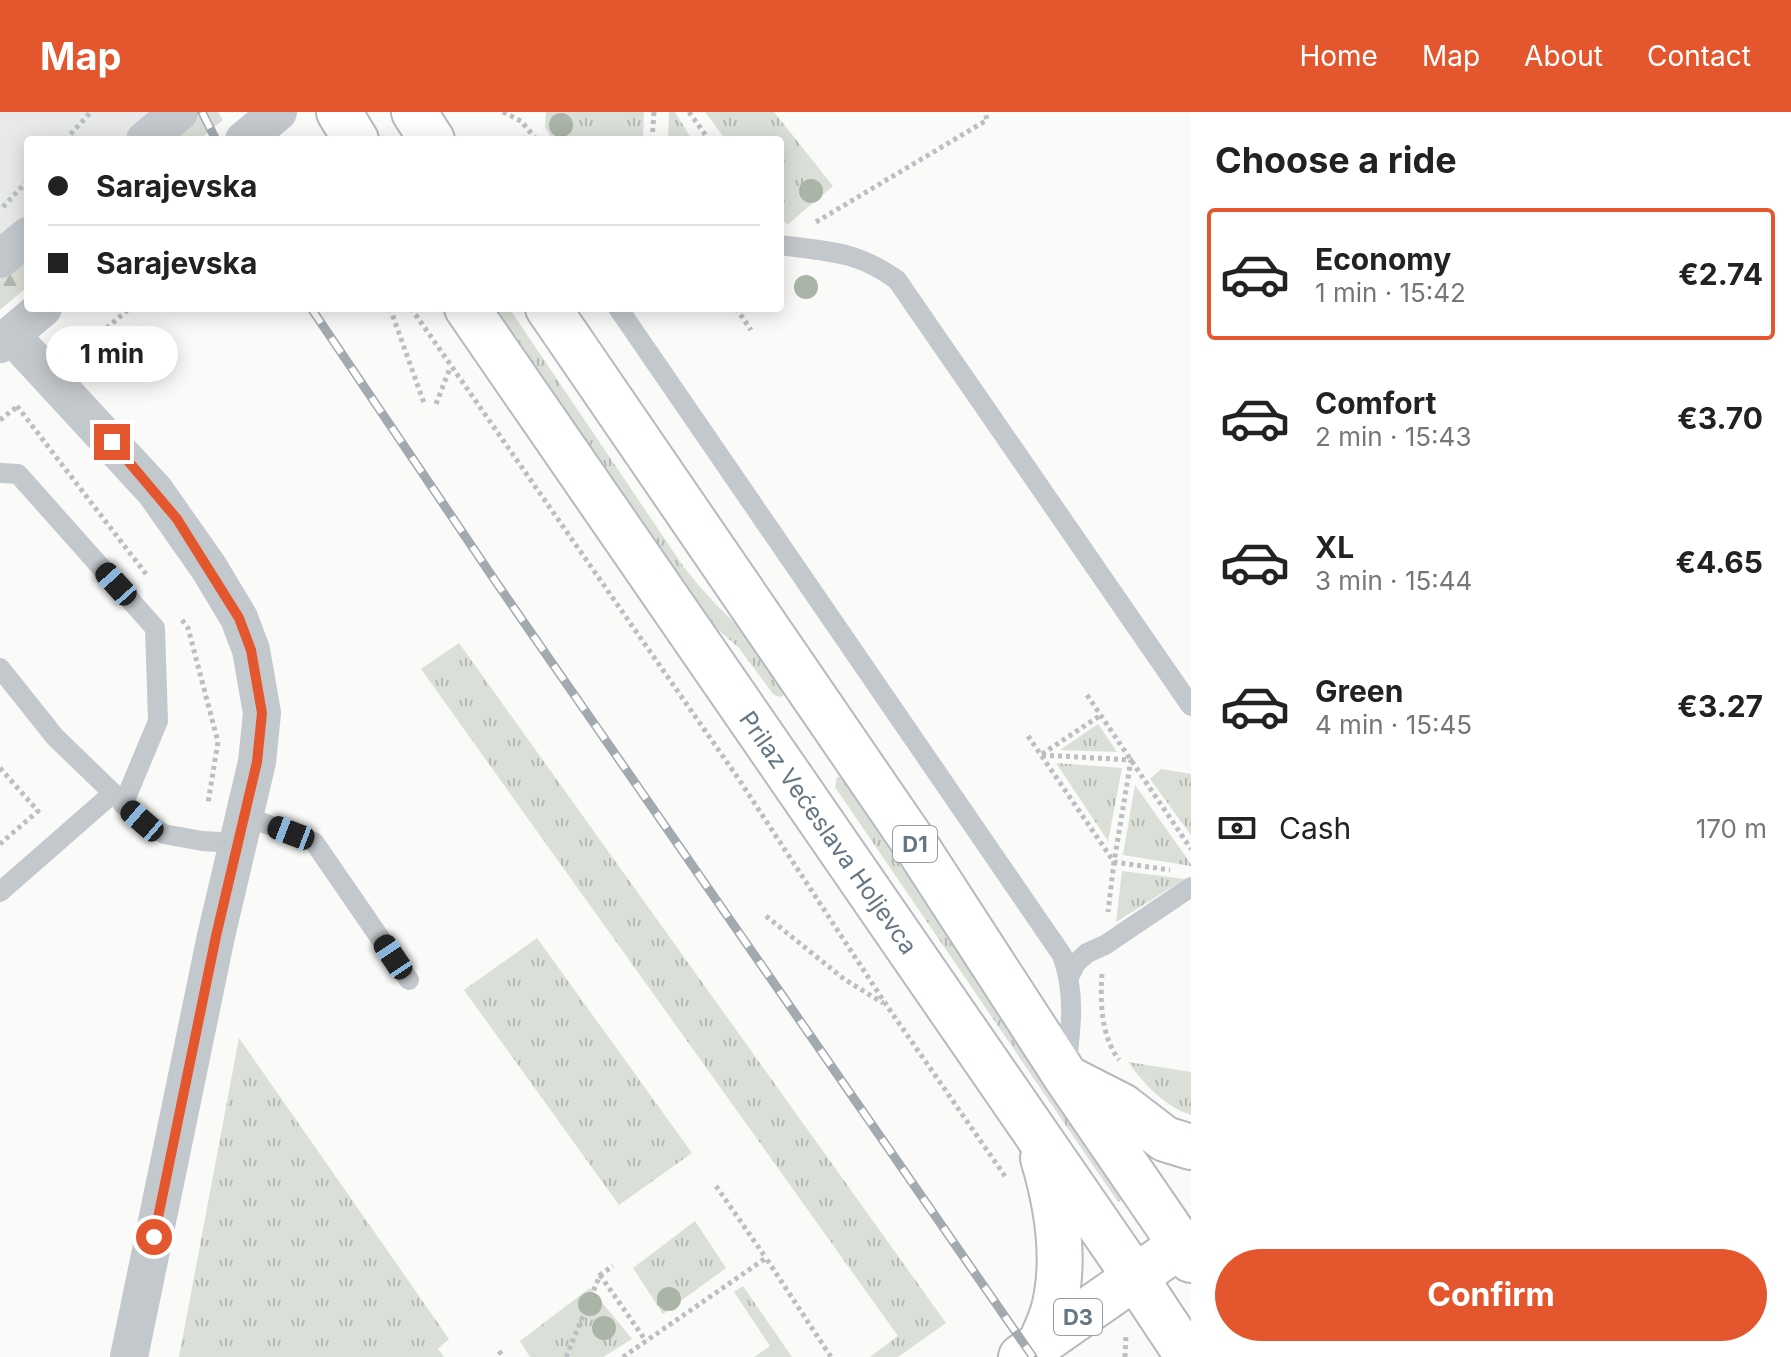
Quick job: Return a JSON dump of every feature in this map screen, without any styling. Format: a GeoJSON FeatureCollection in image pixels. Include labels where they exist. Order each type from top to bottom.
{"type":"FeatureCollection","features":[{"type":"Feature","properties":{"kind":"main road"},"geometry":{"type":"LineString","coordinates":[[339,112],[354,136]]}},
{"type":"Feature","properties":{"kind":"main road"},"geometry":{"type":"LineString","coordinates":[[414,112],[429,136]]}},
{"type":"Feature","properties":{"kind":"main road","name":"Prilaz Većeslava Holjevca"},"geometry":{"type":"LineString","coordinates":[[470,312],[1188,1357]]}},
{"type":"Feature","properties":{"kind":"main road","name":"D1"},"geometry":{"type":"LineString","coordinates":[[551,312],[919,850],[1066,1077],[1188,1248]]}},
{"type":"Feature","properties":{"kind":"main road"},"geometry":{"type":"LineString","coordinates":[[1066,1077],[1122,1106],[1165,1139],[1191,1147]]}},
{"type":"Feature","properties":{"kind":"main road"},"geometry":{"type":"LineString","coordinates":[[1030,1350],[1054,1309],[1059,1255],[1052,1197],[1035,1133]]}},
{"type":"Feature","properties":{"kind":"main road","name":"D3"},"geometry":{"type":"LineString","coordinates":[[1030,1350],[1135,1277],[1188,1248]]}},
{"type":"Feature","properties":{"kind":"street"},"geometry":{"type":"LineString","coordinates":[[150,136],[179,112]]}},
{"type":"Feature","properties":{"kind":"street"},"geometry":{"type":"LineString","coordinates":[[249,136],[278,112]]}},
{"type":"Feature","properties":{"kind":"street"},"geometry":{"type":"LineString","coordinates":[[0,259],[24,239]]}},
{"type":"Feature","properties":{"kind":"street"},"geometry":{"type":"LineString","coordinates":[[38,312],[6,340],[112,442],[170,510],[239,618],[251,650],[262,713],[257,762],[228,833],[216,936],[129,1357]]}},
{"type":"Feature","properties":{"kind":"lane"},"geometry":{"type":"LineString","coordinates":[[784,246],[844,253],[873,263],[897,280],[1191,706]]}},
{"type":"Feature","properties":{"kind":"lane"},"geometry":{"type":"LineString","coordinates":[[621,312],[1062,955],[1070,975],[1073,1009],[1066,1077]]}},
{"type":"Feature","properties":{"kind":"lane"},"geometry":{"type":"LineString","coordinates":[[0,473],[18,474],[155,628],[158,721],[117,799],[0,892]]}},
{"type":"Feature","properties":{"kind":"lane"},"geometry":{"type":"LineString","coordinates":[[0,668],[55,737],[117,799],[142,821],[164,834],[228,833],[314,842],[409,980]]}},
{"type":"Feature","properties":{"kind":"lane"},"geometry":{"type":"LineString","coordinates":[[1070,975],[1076,963],[1087,953],[1105,945],[1191,887]]}},
{"type":"Feature","properties":{"kind":"path"},"geometry":{"type":"LineString","coordinates":[[69,136],[91,112]]}},
{"type":"Feature","properties":{"kind":"path"},"geometry":{"type":"LineString","coordinates":[[503,112],[521,121],[534,136]]}},
{"type":"Feature","properties":{"kind":"path"},"geometry":{"type":"LineString","coordinates":[[652,136],[654,112]]}},
{"type":"Feature","properties":{"kind":"path"},"geometry":{"type":"LineString","coordinates":[[689,112],[706,136]]}},
{"type":"Feature","properties":{"kind":"path"},"geometry":{"type":"LineString","coordinates":[[811,225],[987,120],[985,112]]}},
{"type":"Feature","properties":{"kind":"path"},"geometry":{"type":"LineString","coordinates":[[0,211],[24,184]]}},
{"type":"Feature","properties":{"kind":"path"},"geometry":{"type":"LineString","coordinates":[[391,312],[424,403]]}},
{"type":"Feature","properties":{"kind":"path"},"geometry":{"type":"LineString","coordinates":[[414,312],[738,778],[887,1006],[1007,1180]]}},
{"type":"Feature","properties":{"kind":"path"},"geometry":{"type":"LineString","coordinates":[[739,312],[751,330]]}},
{"type":"Feature","properties":{"kind":"path"},"geometry":{"type":"LineString","coordinates":[[436,404],[450,367]]}},
{"type":"Feature","properties":{"kind":"path"},"geometry":{"type":"LineString","coordinates":[[17,406],[150,579]]}},
{"type":"Feature","properties":{"kind":"path"},"geometry":{"type":"LineString","coordinates":[[178,616],[188,628],[218,742],[228,833]]}},
{"type":"Feature","properties":{"kind":"path"},"geometry":{"type":"LineString","coordinates":[[1087,695],[1191,849]]}},
{"type":"Feature","properties":{"kind":"path"},"geometry":{"type":"LineString","coordinates":[[1101,715],[1041,755],[1131,760]]}},
{"type":"Feature","properties":{"kind":"path"},"geometry":{"type":"LineString","coordinates":[[1131,760],[1114,862],[1176,871]]}},
{"type":"Feature","properties":{"kind":"path"},"geometry":{"type":"LineString","coordinates":[[0,768],[38,811],[0,844]]}},
{"type":"Feature","properties":{"kind":"path"},"geometry":{"type":"LineString","coordinates":[[766,916],[844,979],[887,1006]]}},
{"type":"Feature","properties":{"kind":"path"},"geometry":{"type":"LineString","coordinates":[[716,1186],[831,1357]]}},
{"type":"Feature","properties":{"kind":"path"},"geometry":{"type":"LineString","coordinates":[[623,1357],[766,1258]]}},
{"type":"Feature","properties":{"kind":"path"},"geometry":{"type":"LineString","coordinates":[[566,1357],[600,1275],[613,1266]]}},
{"type":"Feature","properties":{"kind":"path"},"geometry":{"type":"LineString","coordinates":[[600,1275],[646,1341]]}},
{"type":"Feature","properties":{"kind":"path"},"geometry":{"type":"LineString","coordinates":[[1125,1357],[1126,1336]]}},
{"type":"Feature","properties":{"kind":"path"},"geometry":{"type":"LineString","coordinates":[[499,1351],[503,1357]]}},
{"type":"Feature","properties":{"kind":"shaded area"},"geometry":{"type":"Polygon","coordinates":[[[0,112],[154,112],[126,136],[24,136],[24,220],[0,240],[0,112]]]}},
{"type":"Feature","properties":{"kind":"green space"},"geometry":{"type":"Polygon","coordinates":[[[197,112],[218,112],[223,120],[204,136],[169,136],[197,112]]]}},
{"type":"Feature","properties":{"kind":"green space"},"geometry":{"type":"Polygon","coordinates":[[[546,112],[644,112],[643,136],[551,136],[545,127],[546,112]]]}},
{"type":"Feature","properties":{"kind":"green space"},"geometry":{"type":"Polygon","coordinates":[[[669,112],[675,112],[690,136],[668,136],[669,112]]]}},
{"type":"Feature","properties":{"kind":"green space"},"geometry":{"type":"Polygon","coordinates":[[[705,112],[774,112],[833,186],[787,225],[784,221],[784,136],[723,136],[705,112]]]}},
{"type":"Feature","properties":{"kind":"green space"},"geometry":{"type":"Polygon","coordinates":[[[24,258],[24,289],[0,310],[0,279],[24,258]]]}},
{"type":"Feature","properties":{"kind":"green space"},"geometry":{"type":"Polygon","coordinates":[[[492,312],[512,312],[683,566],[766,657],[775,670],[784,695],[779,697],[773,694],[739,648],[707,620],[492,312]]]}},
{"type":"Feature","properties":{"kind":"green space"},"geometry":{"type":"Polygon","coordinates":[[[459,643],[946,1323],[898,1357],[870,1357],[898,1336],[421,669],[459,643]]]}},
{"type":"Feature","properties":{"kind":"green space"},"geometry":{"type":"Polygon","coordinates":[[[1098,724],[1117,752],[1060,750],[1098,724]]]}},
{"type":"Feature","properties":{"kind":"green space"},"geometry":{"type":"Polygon","coordinates":[[[1056,763],[1122,768],[1108,841],[1056,763]]]}},
{"type":"Feature","properties":{"kind":"green space"},"geometry":{"type":"Polygon","coordinates":[[[1161,769],[1191,774],[1191,835],[1150,779],[1161,769]]]}},
{"type":"Feature","properties":{"kind":"green space"},"geometry":{"type":"Polygon","coordinates":[[[837,777],[847,777],[1125,1197],[1118,1202],[835,787],[837,777]]]}},
{"type":"Feature","properties":{"kind":"green space"},"geometry":{"type":"Polygon","coordinates":[[[1135,785],[1191,864],[1191,866],[1123,855],[1135,785]]]}},
{"type":"Feature","properties":{"kind":"green space"},"geometry":{"type":"Polygon","coordinates":[[[1122,871],[1185,879],[1116,922],[1122,871]]]}},
{"type":"Feature","properties":{"kind":"green space"},"geometry":{"type":"Polygon","coordinates":[[[537,938],[692,1153],[619,1205],[464,990],[537,938]]]}},
{"type":"Feature","properties":{"kind":"green space"},"geometry":{"type":"Polygon","coordinates":[[[239,1038],[449,1339],[438,1349],[444,1357],[179,1357],[239,1038]]]}},
{"type":"Feature","properties":{"kind":"green space"},"geometry":{"type":"Polygon","coordinates":[[[1128,1062],[1191,1072],[1191,1115],[1155,1093],[1128,1062]]]}},
{"type":"Feature","properties":{"kind":"green space"},"geometry":{"type":"Polygon","coordinates":[[[695,1221],[726,1268],[663,1314],[633,1268],[695,1221]]]}},
{"type":"Feature","properties":{"kind":"green space"},"geometry":{"type":"Polygon","coordinates":[[[743,1286],[792,1357],[754,1357],[770,1346],[734,1292],[743,1286]]]}},
{"type":"Feature","properties":{"kind":"green space"},"geometry":{"type":"Polygon","coordinates":[[[590,1288],[632,1339],[603,1357],[530,1357],[520,1341],[590,1288]]]}},
{"type":"Feature","properties":{"kind":"railway"},"geometry":{"type":"LineString","coordinates":[[202,112],[214,136]]}},
{"type":"Feature","properties":{"kind":"railway"},"geometry":{"type":"LineString","coordinates":[[314,312],[496,582],[1033,1357]]}},
{"type":"Feature","properties":{"kind":"route"},"geometry":{"type":"LineString","coordinates":[[112,442],[177,519],[239,618],[251,650],[262,713],[257,762],[216,936],[154,1237]]}}]}
